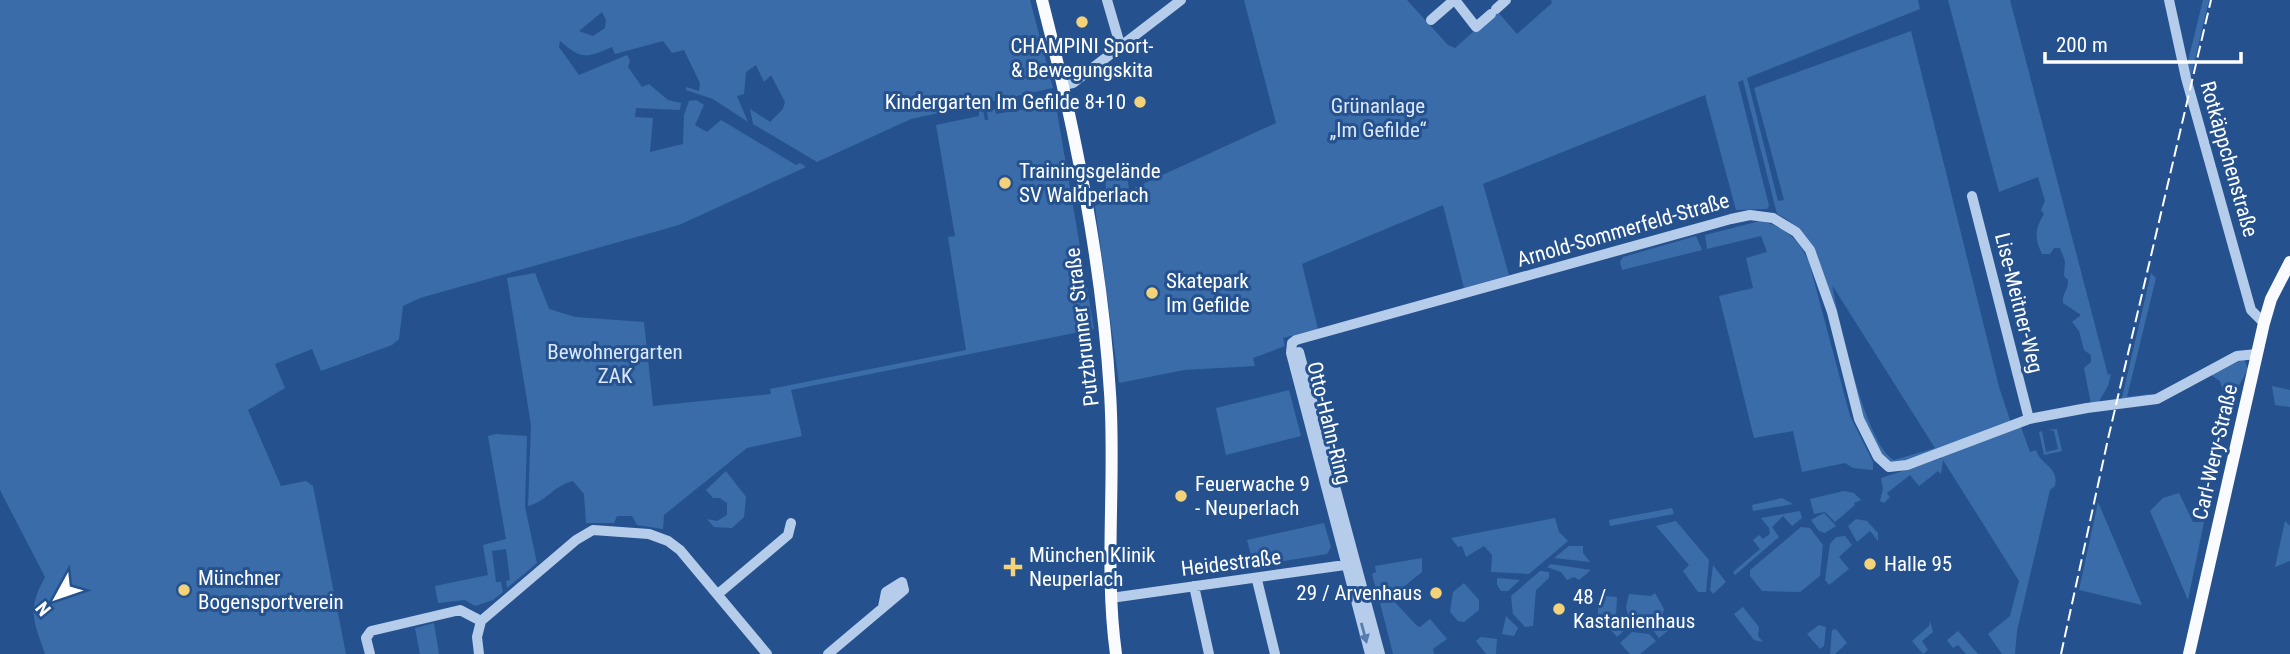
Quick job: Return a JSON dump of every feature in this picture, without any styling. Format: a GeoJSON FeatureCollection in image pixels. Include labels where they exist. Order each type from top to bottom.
{"type":"FeatureCollection","features":[{"type":"Feature","properties":{"kind":"main road","name":"Putzbrunner Straße"},"geometry":{"type":"LineString","coordinates":[[1042,0],[1063,85],[1087,210],[1108,363],[1112,423],[1111,598],[1116,654]]}},
{"type":"Feature","properties":{"kind":"main road","name":"Carl-Wery-Straße"},"geometry":{"type":"LineString","coordinates":[[2189,654],[2264,323],[2271,299],[2290,262]]}},
{"type":"Feature","properties":{"kind":"street"},"geometry":{"type":"LineString","coordinates":[[1107,0],[1121,48]]}},
{"type":"Feature","properties":{"kind":"street"},"geometry":{"type":"LineString","coordinates":[[1063,85],[1073,83],[1181,0]]}},
{"type":"Feature","properties":{"kind":"street"},"geometry":{"type":"LineString","coordinates":[[1431,20],[1441,4],[1455,0],[1476,27],[1506,0]]}},
{"type":"Feature","properties":{"kind":"street","name":"Rotkäppchenstraße"},"geometry":{"type":"LineString","coordinates":[[2169,0],[2186,78],[2251,310],[2264,323]]}},
{"type":"Feature","properties":{"kind":"street","name":"Lise-Meitner-Weg"},"geometry":{"type":"LineString","coordinates":[[1972,196],[2029,419]]}},
{"type":"Feature","properties":{"kind":"street","name":"Arnold-Sommerfeld-Straße"},"geometry":{"type":"LineString","coordinates":[[1296,352],[1306,344],[1350,332],[1362,324],[1731,219],[1760,215],[1788,226],[1810,250],[1832,312],[1859,419],[1883,463],[1889,467],[1907,465],[2029,419],[2079,409],[2157,399],[2237,356],[2257,354]]}},
{"type":"Feature","properties":{"kind":"street","name":"Otto-Hahn-Ring"},"geometry":{"type":"LineString","coordinates":[[1296,352],[1351,564],[1370,654]]}},
{"type":"Feature","properties":{"kind":"street"},"geometry":{"type":"LineString","coordinates":[[718,594],[788,535],[791,523]]}},
{"type":"Feature","properties":{"kind":"street"},"geometry":{"type":"LineString","coordinates":[[479,654],[481,621],[576,540],[593,530],[649,534],[668,541],[680,550],[767,654]]}},
{"type":"Feature","properties":{"kind":"street","name":"Heidestraße"},"geometry":{"type":"LineString","coordinates":[[1111,598],[1257,580],[1351,564]]}},
{"type":"Feature","properties":{"kind":"street","name":"Otto-Hahn-Ring"},"geometry":{"type":"LineString","coordinates":[[1351,564],[1380,654]]}},
{"type":"Feature","properties":{"kind":"street"},"geometry":{"type":"LineString","coordinates":[[1257,580],[1275,654]]}},
{"type":"Feature","properties":{"kind":"street"},"geometry":{"type":"LineString","coordinates":[[1194,586],[1209,654]]}},
{"type":"Feature","properties":{"kind":"street"},"geometry":{"type":"LineString","coordinates":[[828,654],[883,607]]}},
{"type":"Feature","properties":{"kind":"street"},"geometry":{"type":"LineString","coordinates":[[370,654],[366,638],[371,631],[460,610],[481,621]]}},
{"type":"Feature","properties":{"kind":"green space"},"geometry":{"type":"Polygon","coordinates":[[[0,0],[1030,0],[1053,88],[911,119],[817,162],[753,124],[750,109],[770,122],[783,109],[785,102],[771,75],[764,82],[756,65],[746,72],[744,94],[737,96],[748,122],[713,99],[686,90],[686,87],[699,91],[700,83],[684,50],[672,53],[663,41],[615,54],[612,47],[584,55],[574,52],[560,41],[559,47],[579,75],[627,55],[630,61],[628,67],[642,87],[649,84],[668,100],[681,103],[680,110],[636,108],[635,117],[653,118],[650,152],[683,144],[684,115],[689,101],[696,100],[704,105],[695,125],[707,132],[721,120],[796,165],[800,163],[806,167],[679,225],[420,298],[403,306],[399,339],[392,345],[321,371],[312,349],[275,364],[285,388],[248,410],[281,486],[306,481],[313,486],[346,654],[45,654],[37,632],[34,607],[45,577],[0,490],[0,0]],[[602,12],[579,31],[593,36],[605,28],[606,20],[602,12]]]}},
{"type":"Feature","properties":{"kind":"green space","name":"Grünanlage „Im Gefilde“"},"geometry":{"type":"Polygon","coordinates":[[[1244,0],[1407,0],[1448,45],[1455,48],[1497,11],[1517,34],[1552,3],[1551,0],[1918,0],[1920,9],[1747,78],[1778,201],[1784,200],[1754,88],[1911,31],[1999,387],[2013,429],[2021,427],[2030,452],[2036,450],[2056,479],[2055,486],[2050,490],[2017,631],[2015,654],[2002,654],[1988,634],[2010,616],[2019,581],[1943,460],[1941,474],[1938,471],[1919,486],[1910,475],[1887,493],[1890,497],[1884,503],[1880,501],[1883,489],[1881,478],[1942,458],[1937,451],[1895,464],[1880,454],[1867,428],[1833,305],[1818,264],[1800,232],[1777,214],[1743,80],[1738,82],[1769,206],[1767,209],[1736,210],[1705,95],[1483,184],[1509,275],[1464,288],[1443,205],[1302,264],[1318,329],[1283,338],[1285,346],[1253,358],[1255,366],[1184,370],[1119,383],[1095,206],[1276,123],[1244,0]],[[1832,285],[1840,324],[1864,407],[1873,431],[1884,450],[1894,460],[1935,448],[1832,285]]]}},
{"type":"Feature","properties":{"kind":"green space"},"geometry":{"type":"Polygon","coordinates":[[[1948,0],[2010,0],[2108,375],[2111,374],[2108,386],[2098,403],[2091,404],[2084,368],[2091,362],[2091,355],[2084,350],[2079,331],[2072,322],[2081,315],[2063,303],[2068,283],[2064,276],[2065,261],[2060,248],[2054,248],[2050,254],[2042,254],[2038,243],[2037,229],[2044,214],[2041,210],[2045,201],[2038,177],[1999,192],[1948,0]]]}},
{"type":"Feature","properties":{"kind":"green space"},"geometry":{"type":"Polygon","coordinates":[[[2203,0],[2209,0],[2191,76],[2187,65],[2203,0]]]}},
{"type":"Feature","properties":{"kind":"green space","name":"Bewohnergarten ZAK"},"geometry":{"type":"Polygon","coordinates":[[[1055,100],[1094,329],[791,390],[802,436],[747,448],[664,515],[663,529],[637,525],[632,516],[617,516],[614,523],[586,523],[584,494],[573,481],[528,506],[531,425],[507,278],[535,273],[549,309],[575,317],[644,322],[653,406],[771,394],[770,389],[966,350],[948,237],[955,236],[936,125],[979,116],[979,111],[983,111],[985,120],[988,120],[987,111],[995,109],[996,114],[1043,106],[1043,101],[1055,100]]]}},
{"type":"Feature","properties":{"kind":"green space"},"geometry":{"type":"Polygon","coordinates":[[[1125,167],[1129,188],[1107,198],[1104,170],[1125,167]]]}},
{"type":"Feature","properties":{"kind":"green space"},"geometry":{"type":"Polygon","coordinates":[[[1760,221],[1777,226],[1790,235],[1809,262],[1850,416],[1873,462],[1873,470],[1853,468],[1845,463],[1802,472],[1793,431],[1754,438],[1719,296],[1753,288],[1746,258],[1767,252],[1761,236],[1707,249],[1705,235],[1760,221]]]}},
{"type":"Feature","properties":{"kind":"green space"},"geometry":{"type":"Polygon","coordinates":[[[1696,236],[1702,250],[1622,270],[1620,262],[1623,257],[1696,236]]]}},
{"type":"Feature","properties":{"kind":"green space"},"geometry":{"type":"Polygon","coordinates":[[[2151,273],[2156,278],[2127,397],[2149,394],[2151,398],[2121,402],[2151,273]]]}},
{"type":"Feature","properties":{"kind":"green space"},"geometry":{"type":"Polygon","coordinates":[[[2244,359],[2248,369],[2237,389],[2231,416],[2220,381],[2211,375],[2244,359]]]}},
{"type":"Feature","properties":{"kind":"green space"},"geometry":{"type":"Polygon","coordinates":[[[2272,386],[2290,390],[2290,407],[2275,405],[2272,386]]]}},
{"type":"Feature","properties":{"kind":"green space"},"geometry":{"type":"Polygon","coordinates":[[[1289,390],[1301,436],[1226,455],[1216,408],[1289,390]]]}},
{"type":"Feature","properties":{"kind":"green space"},"geometry":{"type":"Polygon","coordinates":[[[2057,429],[2062,451],[2044,455],[2039,432],[2042,431],[2046,452],[2058,449],[2054,431],[2048,430],[2057,429]]]}},
{"type":"Feature","properties":{"kind":"green space"},"geometry":{"type":"Polygon","coordinates":[[[488,436],[527,436],[525,507],[537,563],[507,588],[506,581],[510,580],[506,549],[492,551],[496,582],[501,582],[503,592],[493,600],[475,606],[465,600],[438,603],[435,586],[488,575],[483,545],[506,539],[488,436]]]}},
{"type":"Feature","properties":{"kind":"green space"},"geometry":{"type":"Polygon","coordinates":[[[726,471],[746,497],[744,517],[732,528],[714,527],[707,519],[717,521],[727,515],[727,503],[720,498],[713,498],[706,490],[726,471]]]}},
{"type":"Feature","properties":{"kind":"green space"},"geometry":{"type":"Polygon","coordinates":[[[1844,491],[1854,493],[1861,500],[1854,503],[1855,505],[1835,522],[1825,512],[1814,514],[1810,499],[1844,491]]]}},
{"type":"Feature","properties":{"kind":"green space"},"geometry":{"type":"Polygon","coordinates":[[[2179,493],[2193,522],[2204,522],[2188,600],[2150,511],[2163,498],[2179,493]]]}},
{"type":"Feature","properties":{"kind":"green space"},"geometry":{"type":"Polygon","coordinates":[[[1782,498],[1793,504],[1753,511],[1752,505],[1782,498]]]}},
{"type":"Feature","properties":{"kind":"green space"},"geometry":{"type":"Polygon","coordinates":[[[2098,502],[2142,605],[2079,590],[2098,502]]]}},
{"type":"Feature","properties":{"kind":"green space"},"geometry":{"type":"Polygon","coordinates":[[[1672,508],[1674,514],[1610,526],[1609,520],[1672,508]]]}},
{"type":"Feature","properties":{"kind":"green space"},"geometry":{"type":"Polygon","coordinates":[[[1800,511],[1802,518],[1792,526],[1783,516],[1772,527],[1779,537],[1735,575],[1733,572],[1760,549],[1753,540],[1759,535],[1763,539],[1770,534],[1761,518],[1800,511]]]}},
{"type":"Feature","properties":{"kind":"green space"},"geometry":{"type":"Polygon","coordinates":[[[1824,513],[1836,526],[1825,533],[1819,531],[1811,520],[1824,513]]]}},
{"type":"Feature","properties":{"kind":"green space"},"geometry":{"type":"Polygon","coordinates":[[[1555,518],[1559,532],[1568,541],[1529,574],[1491,572],[1492,555],[1484,546],[1466,557],[1462,546],[1458,547],[1451,538],[1555,518]]]}},
{"type":"Feature","properties":{"kind":"green space"},"geometry":{"type":"Polygon","coordinates":[[[1856,519],[1867,521],[1878,533],[1878,541],[1870,531],[1857,542],[1848,526],[1856,519]]]}},
{"type":"Feature","properties":{"kind":"green space"},"geometry":{"type":"Polygon","coordinates":[[[1676,521],[1709,560],[1706,592],[1698,592],[1683,571],[1689,565],[1656,526],[1676,521]]]}},
{"type":"Feature","properties":{"kind":"green space"},"geometry":{"type":"Polygon","coordinates":[[[2285,521],[2290,526],[2290,561],[2275,567],[2285,521]]]}},
{"type":"Feature","properties":{"kind":"green space"},"geometry":{"type":"Polygon","coordinates":[[[1324,523],[1331,547],[1327,554],[1254,566],[1247,540],[1324,523]]]}},
{"type":"Feature","properties":{"kind":"green space"},"geometry":{"type":"Polygon","coordinates":[[[1801,527],[1810,528],[1823,545],[1820,576],[1800,592],[1762,591],[1750,576],[1750,570],[1801,527]]]}},
{"type":"Feature","properties":{"kind":"green space"},"geometry":{"type":"Polygon","coordinates":[[[1845,536],[1852,545],[1839,557],[1849,569],[1829,585],[1825,580],[1830,544],[1836,537],[1845,536]]]}},
{"type":"Feature","properties":{"kind":"green space"},"geometry":{"type":"Polygon","coordinates":[[[1569,546],[1583,546],[1583,553],[1590,562],[1554,558],[1569,546]]]}},
{"type":"Feature","properties":{"kind":"green space"},"geometry":{"type":"Polygon","coordinates":[[[1422,558],[1422,572],[1392,596],[1378,598],[1372,574],[1376,572],[1375,566],[1422,558]]]}},
{"type":"Feature","properties":{"kind":"green space"},"geometry":{"type":"Polygon","coordinates":[[[1551,564],[1591,570],[1579,580],[1574,577],[1567,580],[1561,572],[1547,567],[1551,564]]]}},
{"type":"Feature","properties":{"kind":"green space"},"geometry":{"type":"Polygon","coordinates":[[[1713,565],[1726,582],[1713,594],[1710,590],[1713,565]]]}},
{"type":"Feature","properties":{"kind":"green space"},"geometry":{"type":"Polygon","coordinates":[[[1540,571],[1549,572],[1549,578],[1536,590],[1533,626],[1525,627],[1513,614],[1511,596],[1540,571]]]}},
{"type":"Feature","properties":{"kind":"green space"},"geometry":{"type":"Polygon","coordinates":[[[1497,578],[1520,580],[1508,591],[1501,591],[1497,578]]]}},
{"type":"Feature","properties":{"kind":"green space"},"geometry":{"type":"Polygon","coordinates":[[[1464,583],[1479,600],[1479,610],[1464,622],[1458,621],[1450,612],[1453,592],[1464,583]]]}},
{"type":"Feature","properties":{"kind":"green space"},"geometry":{"type":"Polygon","coordinates":[[[1655,593],[1664,609],[1662,617],[1671,628],[1659,638],[1649,625],[1629,619],[1626,607],[1629,594],[1651,596],[1655,593]]]}},
{"type":"Feature","properties":{"kind":"green space"},"geometry":{"type":"Polygon","coordinates":[[[1606,596],[1617,597],[1616,615],[1627,628],[1617,637],[1598,615],[1598,602],[1606,596]]]}},
{"type":"Feature","properties":{"kind":"green space"},"geometry":{"type":"Polygon","coordinates":[[[1392,599],[1417,626],[1420,627],[1430,619],[1447,639],[1433,649],[1434,654],[1393,654],[1380,603],[1392,599]]]}},
{"type":"Feature","properties":{"kind":"green space"},"geometry":{"type":"Polygon","coordinates":[[[1743,607],[1759,627],[1758,636],[1763,642],[1754,640],[1734,614],[1743,607]]]}},
{"type":"Feature","properties":{"kind":"green space"},"geometry":{"type":"Polygon","coordinates":[[[1506,616],[1518,628],[1514,636],[1502,634],[1506,616]]]}},
{"type":"Feature","properties":{"kind":"green space"},"geometry":{"type":"Polygon","coordinates":[[[1930,621],[1933,632],[1922,641],[1928,650],[1923,654],[1912,641],[1929,626],[1930,621]]]}},
{"type":"Feature","properties":{"kind":"green space"},"geometry":{"type":"Polygon","coordinates":[[[434,623],[439,654],[420,654],[415,628],[434,623]]]}},
{"type":"Feature","properties":{"kind":"green space"},"geometry":{"type":"Polygon","coordinates":[[[1819,625],[1826,627],[1824,646],[1820,649],[1807,634],[1819,625]]]}},
{"type":"Feature","properties":{"kind":"green space"},"geometry":{"type":"Polygon","coordinates":[[[1836,629],[1847,643],[1835,654],[1830,654],[1832,630],[1836,629]]]}},
{"type":"Feature","properties":{"kind":"green space"},"geometry":{"type":"Polygon","coordinates":[[[1958,631],[1978,654],[1966,654],[1958,645],[1953,648],[1947,640],[1958,631]]]}},
{"type":"Feature","properties":{"kind":"green space"},"geometry":{"type":"Polygon","coordinates":[[[1632,632],[1649,634],[1656,641],[1640,654],[1630,654],[1620,643],[1632,632]]]}},
{"type":"Feature","properties":{"kind":"green space"},"geometry":{"type":"Polygon","coordinates":[[[1481,637],[1497,639],[1496,654],[1486,654],[1476,641],[1481,637]]]}},
{"type":"Feature","properties":{"kind":"railway"},"geometry":{"type":"LineString","coordinates":[[2061,654],[2108,439],[2211,0]]}},
{"type":"Feature","properties":{"kind":"place","name":"CHAMPINI Sport- & Bewegungskita"},"geometry":{"type":"Point","coordinates":[1082,22]}},
{"type":"Feature","properties":{"kind":"place","name":"Kindergarten Im Gefilde 8+10"},"geometry":{"type":"Point","coordinates":[1140,102]}},
{"type":"Feature","properties":{"kind":"place","name":"Trainingsgelände SV Waldperlach"},"geometry":{"type":"Point","coordinates":[1005,183]}},
{"type":"Feature","properties":{"kind":"place","name":"Skatepark Im Gefilde"},"geometry":{"type":"Point","coordinates":[1152,293]}},
{"type":"Feature","properties":{"kind":"place","name":"Feuerwache 9 - Neuperlach"},"geometry":{"type":"Point","coordinates":[1181,496]}},
{"type":"Feature","properties":{"kind":"place","name":"Halle 95"},"geometry":{"type":"Point","coordinates":[1870,564]}},
{"type":"Feature","properties":{"kind":"place","name":"München Klinik Neuperlach"},"geometry":{"type":"Point","coordinates":[1013,567]}},
{"type":"Feature","properties":{"kind":"place","name":"Münchner Bogensportverein"},"geometry":{"type":"Point","coordinates":[184,590]}},
{"type":"Feature","properties":{"kind":"place","name":"29 / Arvenhaus"},"geometry":{"type":"Point","coordinates":[1436,593]}},
{"type":"Feature","properties":{"kind":"place","name":"48 / Kastanienhaus"},"geometry":{"type":"Point","coordinates":[1559,609]}}]}
